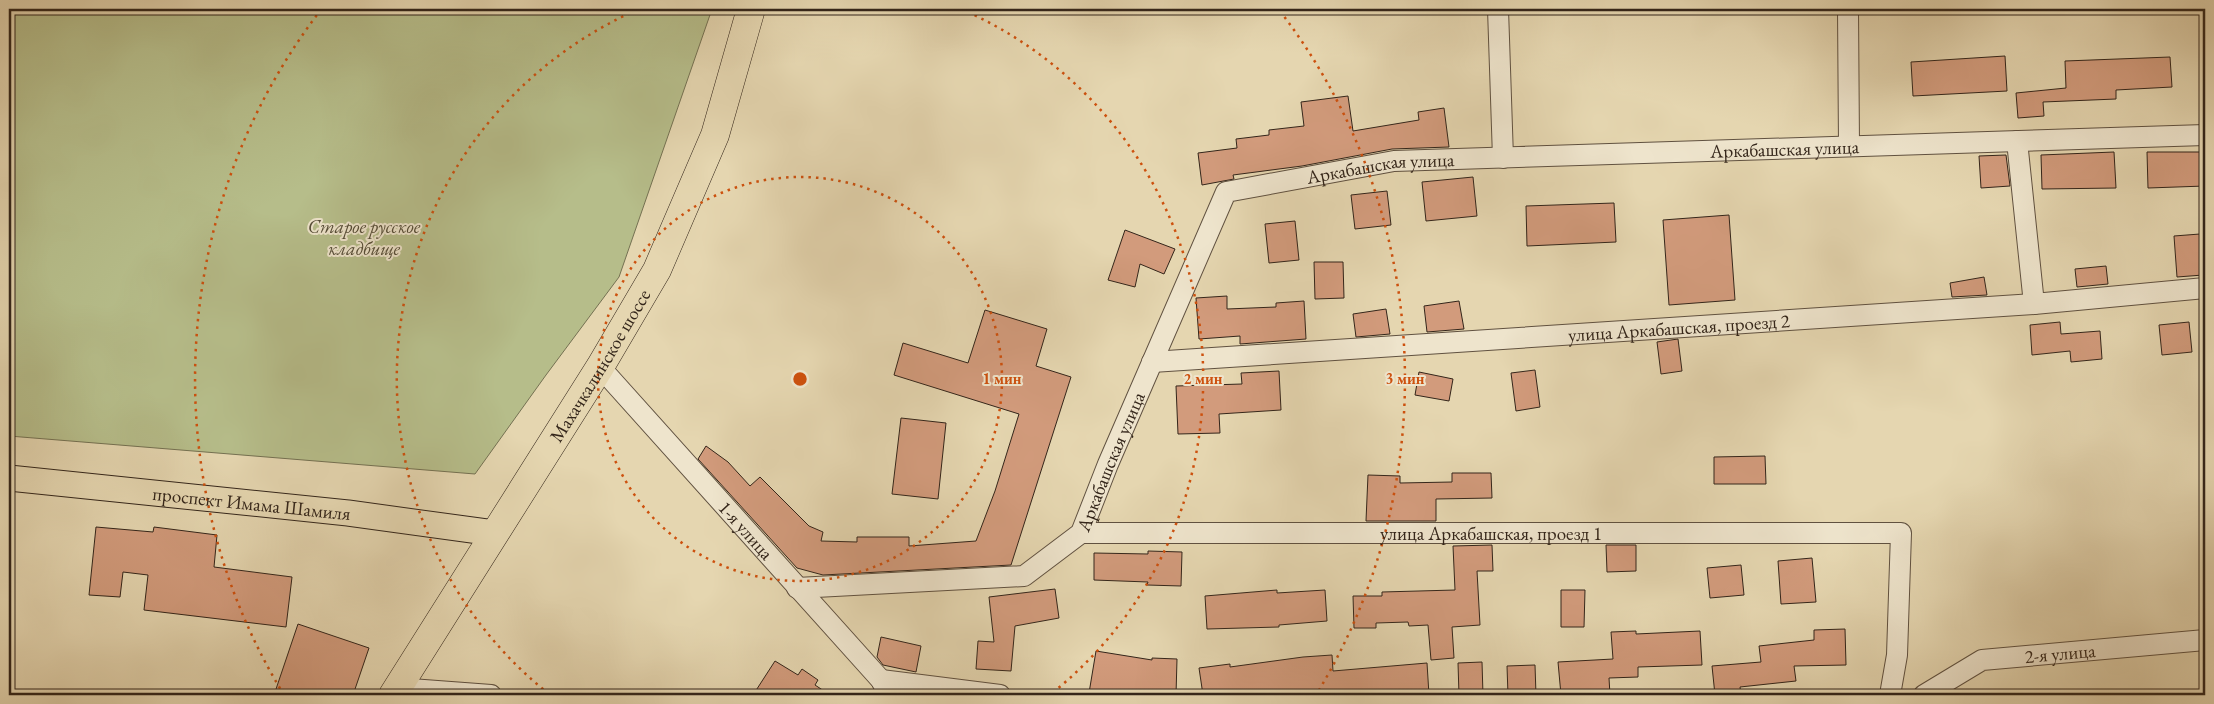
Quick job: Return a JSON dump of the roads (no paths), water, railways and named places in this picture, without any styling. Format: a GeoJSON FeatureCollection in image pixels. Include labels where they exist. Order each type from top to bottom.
{"type":"FeatureCollection","features":[{"type":"Feature","properties":{"kind":"highway","name":"Махачкалинское шоссе"},"geometry":{"type":"LineString","coordinates":[[395,692],[600,366],[657,270],[715,135],[751,9]]}},
{"type":"Feature","properties":{"kind":"main road","name":"проспект Имама Шамиля"},"geometry":{"type":"LineString","coordinates":[[9,478],[348,513],[494,533]]}},
{"type":"Feature","properties":{"kind":"street"},"geometry":{"type":"LineString","coordinates":[[1498,9],[1503,158]]}},
{"type":"Feature","properties":{"kind":"street"},"geometry":{"type":"LineString","coordinates":[[1848,9],[1849,146]]}},
{"type":"Feature","properties":{"kind":"street","name":"Аркабашская улица"},"geometry":{"type":"LineString","coordinates":[[797,588],[1024,576],[1081,533],[1108,464],[1226,192],[1394,161],[2205,135]]}},
{"type":"Feature","properties":{"kind":"street"},"geometry":{"type":"LineString","coordinates":[[2017,141],[2034,304]]}},
{"type":"Feature","properties":{"kind":"street","name":"улица Аркабашская, проезд 2"},"geometry":{"type":"LineString","coordinates":[[1152,362],[2034,304],[2205,288]]}},
{"type":"Feature","properties":{"kind":"street","name":"1-я улица"},"geometry":{"type":"LineString","coordinates":[[600,366],[885,688]]}},
{"type":"Feature","properties":{"kind":"street","name":"улица Аркабашская, проезд 1"},"geometry":{"type":"LineString","coordinates":[[1081,533],[1901,532],[1897,655],[1890,695]]}},
{"type":"Feature","properties":{"kind":"street","name":"2-я улица"},"geometry":{"type":"LineString","coordinates":[[1924,695],[1982,660],[2205,640]]}},
{"type":"Feature","properties":{"kind":"street"},"geometry":{"type":"LineString","coordinates":[[885,688],[1000,695]]}},
{"type":"Feature","properties":{"kind":"street"},"geometry":{"type":"LineString","coordinates":[[395,692],[491,695]]}},
{"type":"Feature","properties":{"kind":"park label","name":"Старое русское кладбище"},"geometry":{"type":"Point","coordinates":[364,237]}}]}
